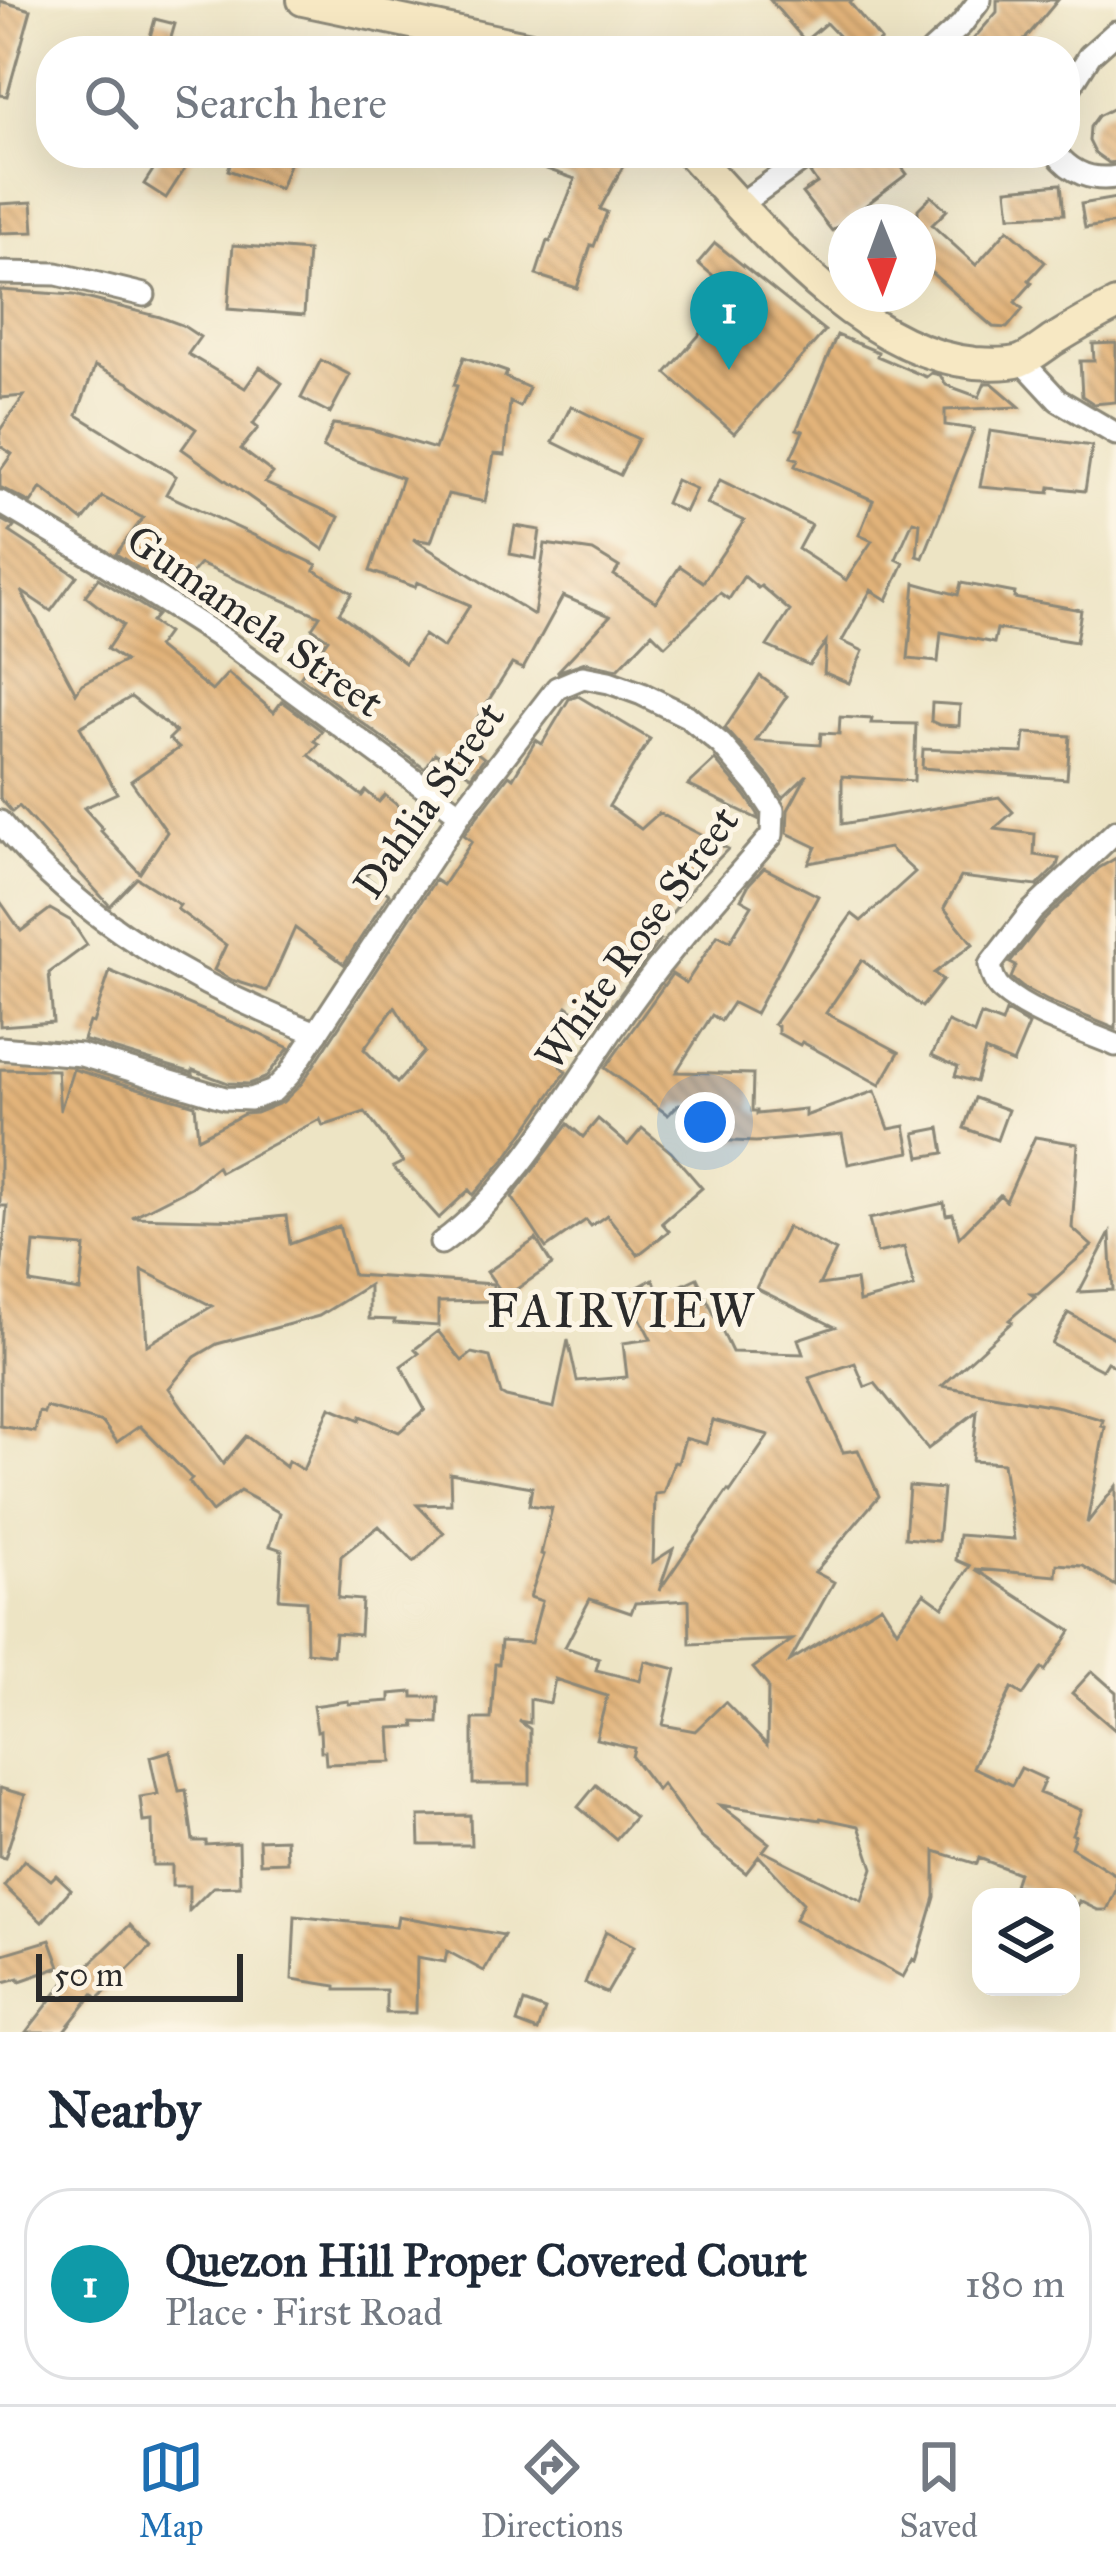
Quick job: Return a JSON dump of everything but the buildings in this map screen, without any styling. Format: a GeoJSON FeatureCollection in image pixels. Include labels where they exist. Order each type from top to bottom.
{"type":"FeatureCollection","features":[{"type":"Feature","properties":{"kind":"street"},"geometry":{"type":"LineString","coordinates":[[303,0],[474,36]]}},
{"type":"Feature","properties":{"kind":"street"},"geometry":{"type":"LineString","coordinates":[[949,36],[980,0]]}},
{"type":"Feature","properties":{"kind":"street"},"geometry":{"type":"LineString","coordinates":[[1080,71],[1116,32]]}},
{"type":"Feature","properties":{"kind":"street"},"geometry":{"type":"LineString","coordinates":[[705,168],[810,278],[856,314],[954,361],[1022,361],[1116,305]]}},
{"type":"Feature","properties":{"kind":"street"},"geometry":{"type":"LineString","coordinates":[[739,205],[791,168]]}},
{"type":"Feature","properties":{"kind":"street"},"geometry":{"type":"LineString","coordinates":[[1070,168],[1088,177],[1116,177]]}},
{"type":"Feature","properties":{"kind":"street"},"geometry":{"type":"LineString","coordinates":[[0,273],[57,274],[144,295]]}},
{"type":"Feature","properties":{"kind":"street"},"geometry":{"type":"LineString","coordinates":[[1022,361],[1058,400],[1116,434]]}},
{"type":"Feature","properties":{"kind":"street","name":"Gumamela Street"},"geometry":{"type":"LineString","coordinates":[[0,502],[224,640],[460,814]]}},
{"type":"Feature","properties":{"kind":"street","name":"Dahlia Street"},"geometry":{"type":"LineString","coordinates":[[0,1048],[81,1055],[225,1098],[251,1099],[273,1091],[289,1075],[460,814],[557,688],[583,677],[641,694]]}},
{"type":"Feature","properties":{"kind":"street","name":"White Rose Street"},"geometry":{"type":"LineString","coordinates":[[441,1243],[467,1223],[546,1132],[619,1019],[692,925],[772,835],[773,810],[721,744],[687,716],[641,694]]}},
{"type":"Feature","properties":{"kind":"street"},"geometry":{"type":"LineString","coordinates":[[0,822],[45,871],[110,923],[207,984],[317,1033]]}},
{"type":"Feature","properties":{"kind":"street"},"geometry":{"type":"LineString","coordinates":[[1116,831],[1031,912],[990,965],[1000,988],[1019,1001],[1116,1045]]}},
{"type":"Feature","properties":{"kind":"place","name":"Quezon Hill Proper Covered Court"},"geometry":{"type":"Point","coordinates":[729,370]}},
{"type":"Feature","properties":{"kind":"district","name":"FAIRVIEW"},"geometry":{"type":"Point","coordinates":[622,1310]}}]}
